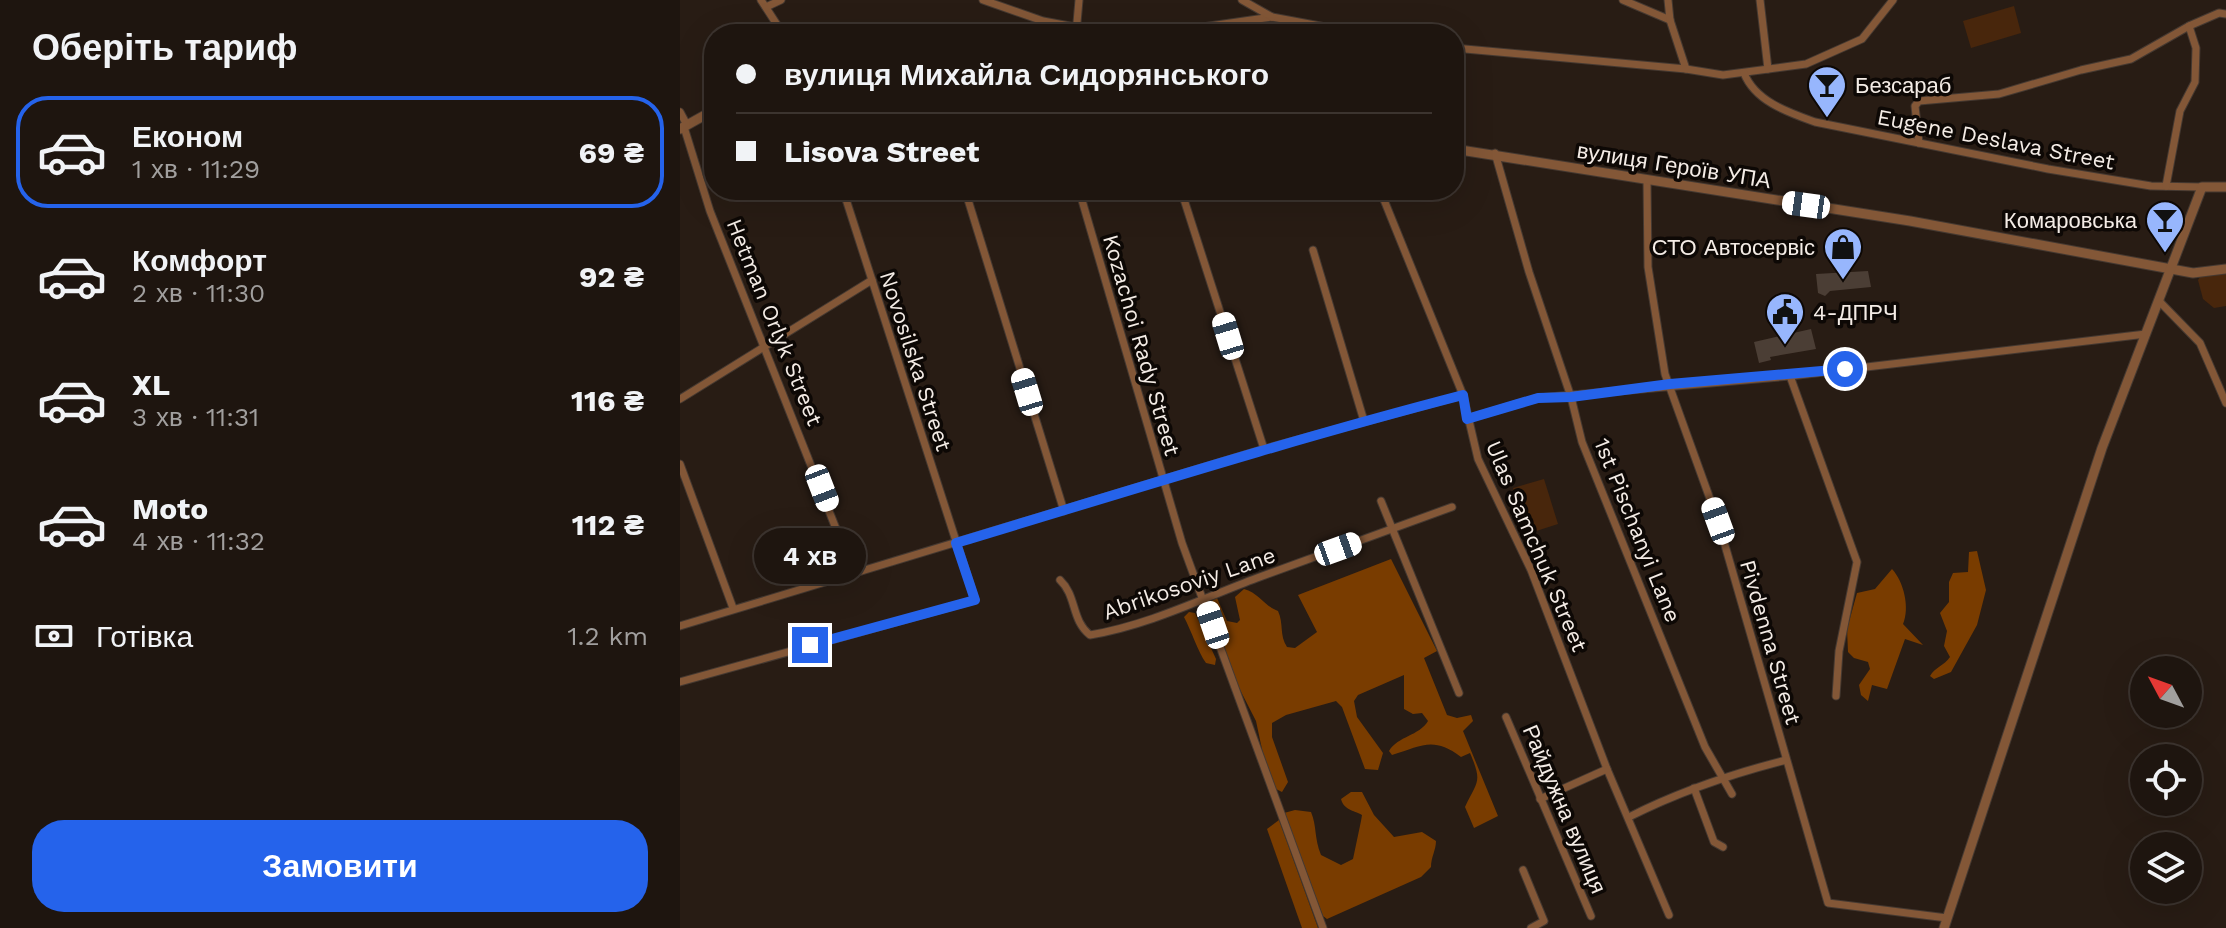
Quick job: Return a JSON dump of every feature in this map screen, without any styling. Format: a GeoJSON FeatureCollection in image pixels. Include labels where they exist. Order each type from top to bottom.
{"type":"FeatureCollection","features":[{"type":"Feature","properties":{"kind":"street"},"geometry":{"type":"LineString","coordinates":[[777,24],[764,3],[781,0]]}},
{"type":"Feature","properties":{"kind":"street"},"geometry":{"type":"LineString","coordinates":[[983,0],[1053,24]]}},
{"type":"Feature","properties":{"kind":"street"},"geometry":{"type":"LineString","coordinates":[[1077,24],[1079,0]]}},
{"type":"Feature","properties":{"kind":"street"},"geometry":{"type":"LineString","coordinates":[[1242,0],[1272,17]]}},
{"type":"Feature","properties":{"kind":"street"},"geometry":{"type":"LineString","coordinates":[[1623,0],[1670,20]]}},
{"type":"Feature","properties":{"kind":"street"},"geometry":{"type":"LineString","coordinates":[[1668,0],[1670,20],[1686,69]]}},
{"type":"Feature","properties":{"kind":"street"},"geometry":{"type":"LineString","coordinates":[[1760,0],[1768,69]]}},
{"type":"Feature","properties":{"kind":"street"},"geometry":{"type":"LineString","coordinates":[[1464,49],[1723,75],[1744,73],[1806,64],[1849,46],[1862,39],[1893,0]]}},
{"type":"Feature","properties":{"kind":"street"},"geometry":{"type":"LineString","coordinates":[[1919,143],[1915,106],[1919,101],[1999,94],[2067,73],[2131,59],[2189,26],[2219,13],[2226,14]]}},
{"type":"Feature","properties":{"kind":"street"},"geometry":{"type":"LineString","coordinates":[[1223,24],[1272,17],[1309,24]]}},
{"type":"Feature","properties":{"kind":"street"},"geometry":{"type":"LineString","coordinates":[[2166,186],[2180,111],[2195,82],[2196,48],[2189,26]]}},
{"type":"Feature","properties":{"kind":"street","name":"Eugene Deslava Street"},"geometry":{"type":"LineString","coordinates":[[1744,73],[1750,89],[1791,114],[1815,122],[2048,169],[2166,186],[2226,187]]}},
{"type":"Feature","properties":{"kind":"street","name":"Hetman Orlyk Street"},"geometry":{"type":"LineString","coordinates":[[680,112],[704,192]]}},
{"type":"Feature","properties":{"kind":"street"},"geometry":{"type":"LineString","coordinates":[[684,127],[704,116]]}},
{"type":"Feature","properties":{"kind":"street","name":"вулиця Героїв УПА"},"geometry":{"type":"LineString","coordinates":[[1464,150],[2171,266],[2193,273],[2226,269]]}},
{"type":"Feature","properties":{"kind":"street","name":"1st Pischanyi Lane"},"geometry":{"type":"LineString","coordinates":[[1495,153],[1529,272],[1571,397],[1582,442],[1705,747],[1732,794]]}},
{"type":"Feature","properties":{"kind":"street","name":"Pivdenna Street"},"geometry":{"type":"LineString","coordinates":[[1647,180],[1648,267],[1665,374],[1718,521],[1828,903],[1945,923]]}},
{"type":"Feature","properties":{"kind":"street"},"geometry":{"type":"LineString","coordinates":[[1945,923],[2102,448],[2202,187]]}},
{"type":"Feature","properties":{"kind":"street","name":"Hetman Orlyk Street"},"geometry":{"type":"LineString","coordinates":[[707,200],[763,348],[812,460],[854,574]]}},
{"type":"Feature","properties":{"kind":"street","name":"Novosilska Street"},"geometry":{"type":"LineString","coordinates":[[680,682],[975,600],[846,200]]}},
{"type":"Feature","properties":{"kind":"street"},"geometry":{"type":"LineString","coordinates":[[968,200],[1064,511]]}},
{"type":"Feature","properties":{"kind":"street","name":"Kozachoi Rady Street"},"geometry":{"type":"LineString","coordinates":[[1082,200],[1163,480],[1323,928]]}},
{"type":"Feature","properties":{"kind":"street"},"geometry":{"type":"LineString","coordinates":[[1184,200],[1264,449]]}},
{"type":"Feature","properties":{"kind":"street","name":"Ulas Samchuk Street"},"geometry":{"type":"LineString","coordinates":[[1384,200],[1463,395],[1478,459],[1531,570],[1607,769],[1669,915]]}},
{"type":"Feature","properties":{"kind":"street"},"geometry":{"type":"LineString","coordinates":[[1313,250],[1364,421]]}},
{"type":"Feature","properties":{"kind":"street"},"geometry":{"type":"LineString","coordinates":[[680,399],[872,280]]}},
{"type":"Feature","properties":{"kind":"street"},"geometry":{"type":"LineString","coordinates":[[2159,301],[2200,343],[2226,403]]}},
{"type":"Feature","properties":{"kind":"street"},"geometry":{"type":"LineString","coordinates":[[1467,419],[1538,398],[1571,397],[1670,384],[1790,376],[2146,334]]}},
{"type":"Feature","properties":{"kind":"street"},"geometry":{"type":"LineString","coordinates":[[1790,376],[1857,562],[1839,651],[1836,696]]}},
{"type":"Feature","properties":{"kind":"street"},"geometry":{"type":"LineString","coordinates":[[680,626],[1264,449],[1463,395]]}},
{"type":"Feature","properties":{"kind":"street"},"geometry":{"type":"LineString","coordinates":[[680,464],[733,608]]}},
{"type":"Feature","properties":{"kind":"street"},"geometry":{"type":"LineString","coordinates":[[1381,501],[1459,693]]}},
{"type":"Feature","properties":{"kind":"street","name":"Abrikosoviy Lane"},"geometry":{"type":"LineString","coordinates":[[1060,580],[1070,590],[1075,616],[1081,628],[1090,635],[1131,628],[1452,507]]}},
{"type":"Feature","properties":{"kind":"street","name":"Райдужна вулиця"},"geometry":{"type":"LineString","coordinates":[[1506,717],[1591,916]]}},
{"type":"Feature","properties":{"kind":"street"},"geometry":{"type":"LineString","coordinates":[[1629,817],[1659,801],[1722,776],[1786,760]]}},
{"type":"Feature","properties":{"kind":"street"},"geometry":{"type":"LineString","coordinates":[[1540,799],[1607,769]]}},
{"type":"Feature","properties":{"kind":"street"},"geometry":{"type":"LineString","coordinates":[[1694,788],[1714,842],[1723,847]]}},
{"type":"Feature","properties":{"kind":"street"},"geometry":{"type":"LineString","coordinates":[[1523,870],[1544,921],[1531,928]]}},
{"type":"Feature","properties":{"kind":"shaded area"},"geometry":{"type":"Polygon","coordinates":[[[2014,6],[2021,33],[1971,48],[1963,21],[2014,6]]]}},
{"type":"Feature","properties":{"kind":"shaded area"},"geometry":{"type":"Polygon","coordinates":[[[2226,274],[2226,306],[2214,308],[2203,299],[2198,280],[2200,277],[2226,274]]]}},
{"type":"Feature","properties":{"kind":"shaded area"},"geometry":{"type":"Polygon","coordinates":[[[1544,479],[1558,524],[1527,534],[1513,488],[1544,479]]]}},
{"type":"Feature","properties":{"kind":"shaded area"},"geometry":{"type":"Polygon","coordinates":[[[1977,551],[1986,590],[1977,625],[1951,672],[1934,679],[1930,676],[1932,673],[1950,657],[1944,646],[1947,631],[1940,613],[1949,602],[1949,582],[1953,573],[1968,572],[1969,552],[1977,551]]]}},
{"type":"Feature","properties":{"kind":"shaded area"},"geometry":{"type":"Polygon","coordinates":[[[1391,559],[1437,651],[1424,658],[1447,715],[1457,718],[1471,715],[1473,721],[1463,731],[1498,816],[1474,828],[1465,807],[1477,782],[1470,753],[1461,757],[1435,745],[1420,746],[1392,755],[1389,751],[1428,721],[1422,713],[1413,714],[1404,709],[1404,675],[1358,695],[1354,701],[1357,717],[1383,753],[1378,770],[1365,769],[1342,707],[1336,701],[1286,715],[1272,723],[1272,737],[1288,782],[1282,792],[1274,788],[1266,768],[1256,721],[1234,678],[1215,620],[1212,598],[1217,598],[1227,621],[1237,623],[1240,620],[1235,597],[1244,589],[1278,611],[1285,643],[1287,647],[1295,648],[1317,632],[1298,595],[1391,559]]]}},
{"type":"Feature","properties":{"kind":"shaded area"},"geometry":{"type":"Polygon","coordinates":[[[1892,569],[1905,595],[1903,624],[1923,645],[1905,639],[1887,689],[1872,685],[1868,701],[1861,695],[1859,685],[1870,669],[1868,662],[1854,658],[1848,652],[1847,629],[1857,593],[1875,589],[1892,569]]]}},
{"type":"Feature","properties":{"kind":"shaded area"},"geometry":{"type":"Polygon","coordinates":[[[1189,612],[1195,613],[1216,659],[1215,665],[1206,663],[1200,653],[1184,617],[1189,612]]]}},
{"type":"Feature","properties":{"kind":"shaded area"},"geometry":{"type":"Polygon","coordinates":[[[1351,792],[1362,792],[1374,815],[1394,837],[1422,832],[1436,841],[1435,847],[1431,867],[1421,877],[1327,919],[1323,916],[1284,813],[1295,810],[1311,812],[1321,855],[1341,865],[1353,859],[1362,815],[1342,803],[1341,799],[1351,792]]]}},
{"type":"Feature","properties":{"kind":"shaded area"},"geometry":{"type":"Polygon","coordinates":[[[1279,820],[1318,928],[1302,928],[1267,829],[1279,820]]]}},
{"type":"Feature","properties":{"kind":"building","name":"СТО Автосервіс"},"geometry":{"type":"Polygon","coordinates":[[[1868,271],[1871,287],[1830,291],[1825,296],[1818,293],[1816,274],[1868,271]]]}},
{"type":"Feature","properties":{"kind":"building","name":"4-ДПРЧ"},"geometry":{"type":"Polygon","coordinates":[[[1811,329],[1816,349],[1770,357],[1771,360],[1759,363],[1754,342],[1811,329]]]}},
{"type":"Feature","properties":{"kind":"place","name":"Безсараб"},"geometry":{"type":"Point","coordinates":[1827,119]}},
{"type":"Feature","properties":{"kind":"place","name":"Комаровська"},"geometry":{"type":"Point","coordinates":[2165,254]}},
{"type":"Feature","properties":{"kind":"place","name":"СТО Автосервіс"},"geometry":{"type":"Point","coordinates":[1843,281]}},
{"type":"Feature","properties":{"kind":"place","name":"4-ДПРЧ"},"geometry":{"type":"Point","coordinates":[1785,346]}},
{"type":"Feature","properties":{"kind":"route"},"geometry":{"type":"LineString","coordinates":[[810,645],[975,600],[956,543],[1264,449],[1413,408],[1463,395],[1467,419],[1538,398],[1845,369]]}}]}
